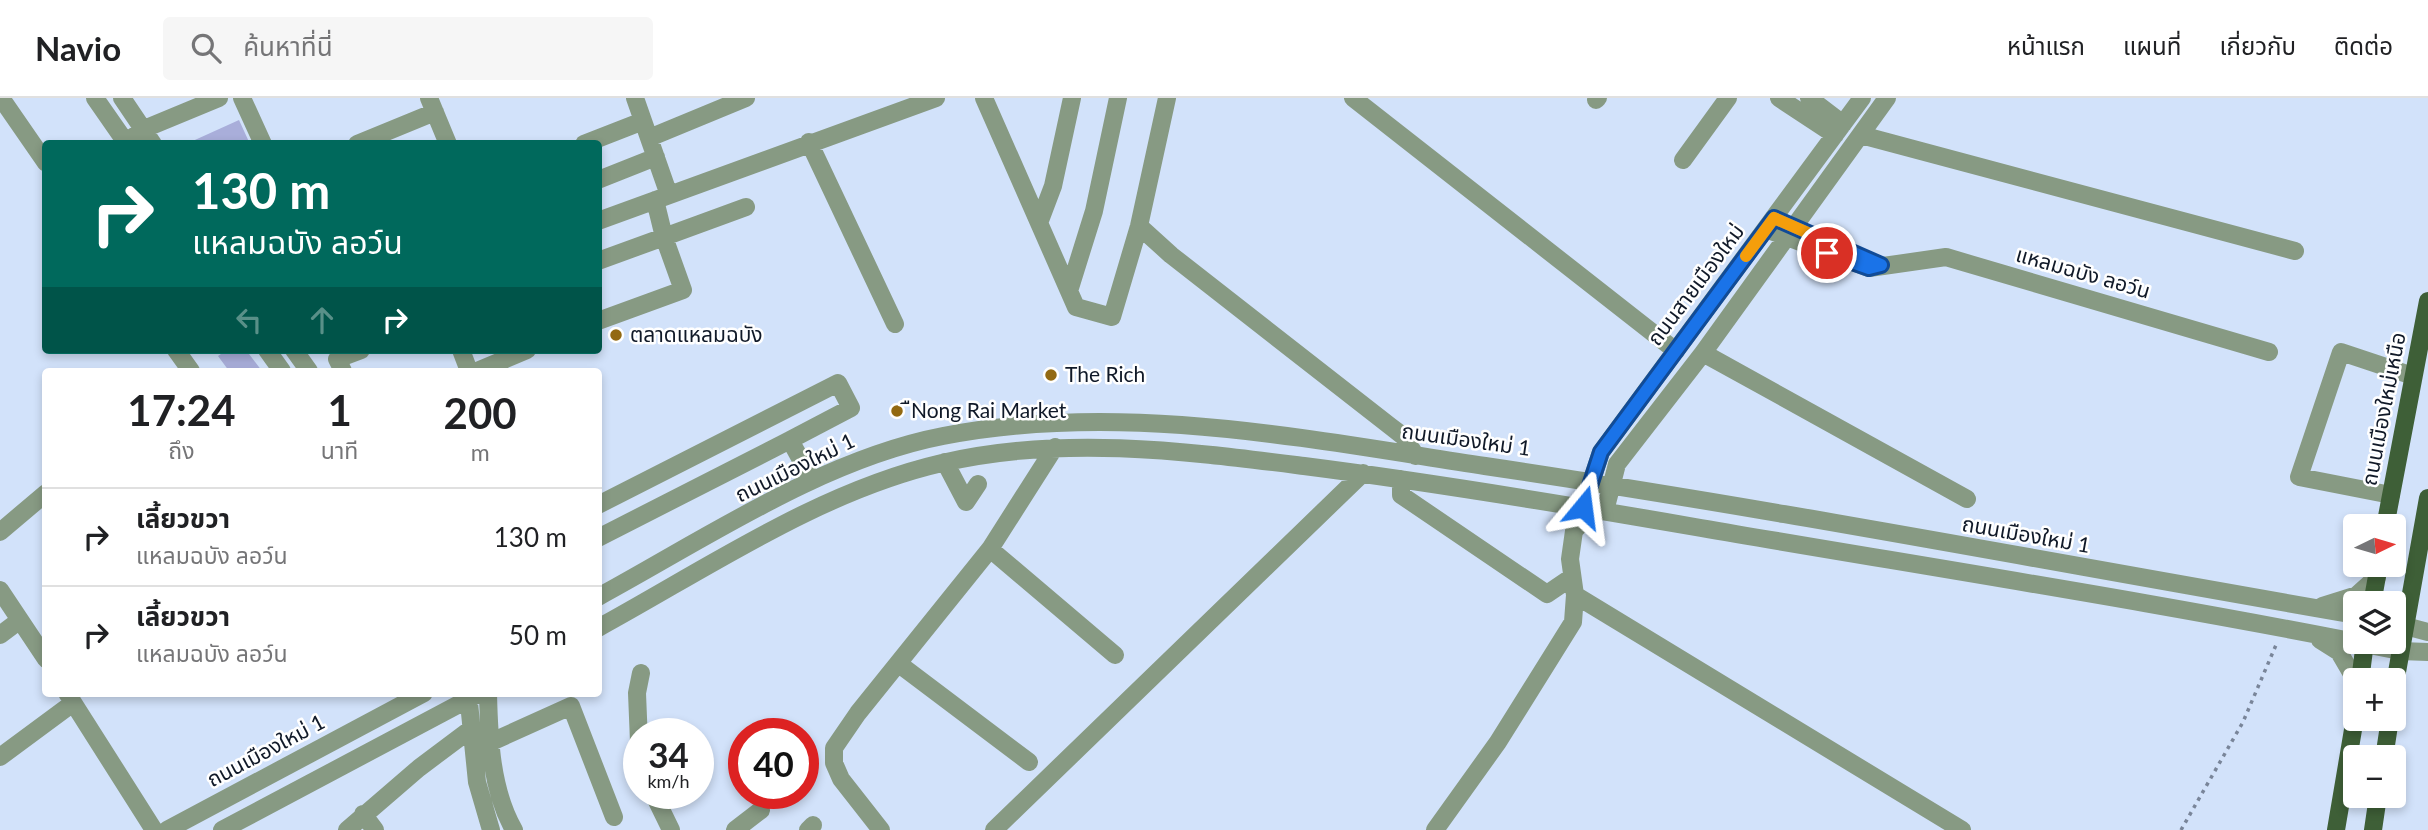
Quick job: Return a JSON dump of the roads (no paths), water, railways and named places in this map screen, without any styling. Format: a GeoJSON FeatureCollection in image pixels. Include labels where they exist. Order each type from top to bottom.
{"type":"FeatureCollection","features":[{"type":"Feature","properties":{"kind":"main road","name":"ถนนเมืองใหม่เหนือ"},"geometry":{"type":"LineString","coordinates":[[2387,514],[2428,301]]}},
{"type":"Feature","properties":{"kind":"main road"},"geometry":{"type":"LineString","coordinates":[[2406,594],[2428,498]]}},
{"type":"Feature","properties":{"kind":"main road"},"geometry":{"type":"LineString","coordinates":[[2336,830],[2353,731]]}},
{"type":"Feature","properties":{"kind":"main road"},"geometry":{"type":"LineString","coordinates":[[2373,830],[2376,808]]}},
{"type":"Feature","properties":{"kind":"street"},"geometry":{"type":"LineString","coordinates":[[1,98],[42,157]]}},
{"type":"Feature","properties":{"kind":"street"},"geometry":{"type":"LineString","coordinates":[[95,98],[124,140]]}},
{"type":"Feature","properties":{"kind":"street"},"geometry":{"type":"LineString","coordinates":[[122,98],[148,136],[192,103],[219,98]]}},
{"type":"Feature","properties":{"kind":"street"},"geometry":{"type":"LineString","coordinates":[[242,98],[261,140]]}},
{"type":"Feature","properties":{"kind":"street"},"geometry":{"type":"LineString","coordinates":[[602,320],[683,290],[664,237],[656,157],[635,98]]}},
{"type":"Feature","properties":{"kind":"street"},"geometry":{"type":"LineString","coordinates":[[601,140],[746,98]]}},
{"type":"Feature","properties":{"kind":"street"},"geometry":{"type":"LineString","coordinates":[[602,220],[936,98]]}},
{"type":"Feature","properties":{"kind":"street"},"geometry":{"type":"LineString","coordinates":[[984,98],[1076,307],[1112,317],[1139,226],[1167,98]]}},
{"type":"Feature","properties":{"kind":"street"},"geometry":{"type":"LineString","coordinates":[[1039,223],[1053,186],[1072,98]]}},
{"type":"Feature","properties":{"kind":"street"},"geometry":{"type":"LineString","coordinates":[[1069,291],[1094,211],[1118,98]]}},
{"type":"Feature","properties":{"kind":"street"},"geometry":{"type":"LineString","coordinates":[[1353,98],[1676,351]]}},
{"type":"Feature","properties":{"kind":"street"},"geometry":{"type":"LineString","coordinates":[[1683,160],[1728,98]]}},
{"type":"Feature","properties":{"kind":"street"},"geometry":{"type":"LineString","coordinates":[[1779,98],[1839,130]]}},
{"type":"Feature","properties":{"kind":"street"},"geometry":{"type":"LineString","coordinates":[[1809,98],[1839,130]]}},
{"type":"Feature","properties":{"kind":"street","name":"ถนนสายเมืองใหม่"},"geometry":{"type":"LineString","coordinates":[[1594,509],[1590,481],[1601,452],[1862,98]]}},
{"type":"Feature","properties":{"kind":"street","name":"ถนนสายเมืองใหม่"},"geometry":{"type":"LineString","coordinates":[[1594,509],[1610,485],[1617,464],[1703,353],[1887,98]]}},
{"type":"Feature","properties":{"kind":"street"},"geometry":{"type":"LineString","coordinates":[[365,140],[432,105],[446,140]]}},
{"type":"Feature","properties":{"kind":"street"},"geometry":{"type":"LineString","coordinates":[[1861,135],[2295,251]]}},
{"type":"Feature","properties":{"kind":"street"},"geometry":{"type":"LineString","coordinates":[[809,142],[895,324]]}},
{"type":"Feature","properties":{"kind":"street"},"geometry":{"type":"LineString","coordinates":[[602,178],[656,157]]}},
{"type":"Feature","properties":{"kind":"street"},"geometry":{"type":"LineString","coordinates":[[602,260],[746,207]]}},
{"type":"Feature","properties":{"kind":"street","name":"แหลมฉบัง ลอว์น"},"geometry":{"type":"LineString","coordinates":[[1770,224],[1881,265],[1946,257],[2269,352]]}},
{"type":"Feature","properties":{"kind":"street"},"geometry":{"type":"LineString","coordinates":[[1139,226],[1171,255],[1390,426],[1416,456]]}},
{"type":"Feature","properties":{"kind":"street"},"geometry":{"type":"LineString","coordinates":[[2390,495],[2299,477],[2341,352],[2413,376]]}},
{"type":"Feature","properties":{"kind":"street"},"geometry":{"type":"LineString","coordinates":[[1703,353],[1967,499]]}},
{"type":"Feature","properties":{"kind":"street"},"geometry":{"type":"LineString","coordinates":[[342,368],[337,359],[350,354]]}},
{"type":"Feature","properties":{"kind":"street"},"geometry":{"type":"LineString","coordinates":[[484,368],[517,354]]}},
{"type":"Feature","properties":{"kind":"street"},"geometry":{"type":"LineString","coordinates":[[602,503],[838,383],[851,408],[602,536]]}},
{"type":"Feature","properties":{"kind":"street","name":"ถนนเมืองใหม่ 1"},"geometry":{"type":"LineString","coordinates":[[602,595],[812,480],[876,453],[939,436],[1012,424],[1107,421],[1198,426],[1590,481],[2343,613]]}},
{"type":"Feature","properties":{"kind":"street"},"geometry":{"type":"LineString","coordinates":[[790,440],[812,480]]}},
{"type":"Feature","properties":{"kind":"street"},"geometry":{"type":"LineString","coordinates":[[881,830],[841,779],[834,763],[834,748],[858,713],[990,550],[1055,447]]}},
{"type":"Feature","properties":{"kind":"street"},"geometry":{"type":"LineString","coordinates":[[602,626],[823,504],[885,478],[945,462],[1055,447],[1196,453],[1363,473],[1594,509],[2343,640]]}},
{"type":"Feature","properties":{"kind":"street"},"geometry":{"type":"LineString","coordinates":[[945,462],[966,502],[978,484]]}},
{"type":"Feature","properties":{"kind":"street"},"geometry":{"type":"LineString","coordinates":[[995,830],[1363,473]]}},
{"type":"Feature","properties":{"kind":"street"},"geometry":{"type":"LineString","coordinates":[[1401,479],[1401,495],[1546,594],[1572,576]]}},
{"type":"Feature","properties":{"kind":"street"},"geometry":{"type":"LineString","coordinates":[[0,532],[42,496]]}},
{"type":"Feature","properties":{"kind":"street"},"geometry":{"type":"LineString","coordinates":[[1435,830],[1498,742],[1573,622],[1575,596],[1570,559],[1574,531],[1594,509]]}},
{"type":"Feature","properties":{"kind":"street"},"geometry":{"type":"LineString","coordinates":[[990,550],[1115,655]]}},
{"type":"Feature","properties":{"kind":"street"},"geometry":{"type":"LineString","coordinates":[[2312,608],[2357,595],[2372,578]]}},
{"type":"Feature","properties":{"kind":"street"},"geometry":{"type":"LineString","coordinates":[[0,590],[42,653]]}},
{"type":"Feature","properties":{"kind":"street"},"geometry":{"type":"LineString","coordinates":[[1575,596],[1962,830]]}},
{"type":"Feature","properties":{"kind":"street"},"geometry":{"type":"LineString","coordinates":[[0,635],[20,620]]}},
{"type":"Feature","properties":{"kind":"street"},"geometry":{"type":"LineString","coordinates":[[2406,626],[2428,632]]}},
{"type":"Feature","properties":{"kind":"street"},"geometry":{"type":"LineString","coordinates":[[2308,634],[2339,652],[2349,668]]}},
{"type":"Feature","properties":{"kind":"street"},"geometry":{"type":"LineString","coordinates":[[2406,651],[2428,652]]}},
{"type":"Feature","properties":{"kind":"street"},"geometry":{"type":"LineString","coordinates":[[899,664],[1029,762]]}},
{"type":"Feature","properties":{"kind":"street"},"geometry":{"type":"LineString","coordinates":[[638,718],[637,693],[641,674]]}},
{"type":"Feature","properties":{"kind":"street","name":"ถนนเมืองใหม่ 1"},"geometry":{"type":"LineString","coordinates":[[167,830],[413,697]]}},
{"type":"Feature","properties":{"kind":"street"},"geometry":{"type":"LineString","coordinates":[[222,830],[468,697]]}},
{"type":"Feature","properties":{"kind":"street"},"geometry":{"type":"LineString","coordinates":[[472,697],[471,729],[477,782],[491,830]]}},
{"type":"Feature","properties":{"kind":"street"},"geometry":{"type":"LineString","coordinates":[[488,697],[489,743],[505,815],[514,830]]}},
{"type":"Feature","properties":{"kind":"street"},"geometry":{"type":"LineString","coordinates":[[0,757],[70,698],[154,830]]}},
{"type":"Feature","properties":{"kind":"street"},"geometry":{"type":"LineString","coordinates":[[489,743],[571,706],[614,817]]}},
{"type":"Feature","properties":{"kind":"street"},"geometry":{"type":"LineString","coordinates":[[347,830],[363,814],[471,729]]}},
{"type":"Feature","properties":{"kind":"street"},"geometry":{"type":"LineString","coordinates":[[661,809],[671,830]]}},
{"type":"Feature","properties":{"kind":"street"},"geometry":{"type":"LineString","coordinates":[[735,830],[761,810]]}},
{"type":"Feature","properties":{"kind":"street"},"geometry":{"type":"LineString","coordinates":[[363,814],[375,830]]}},
{"type":"Feature","properties":{"kind":"place","name":"ตลาดแหลมฉบัง"},"geometry":{"type":"Point","coordinates":[616,335]}},
{"type":"Feature","properties":{"kind":"place","name":"The Rich"},"geometry":{"type":"Point","coordinates":[1051,375]}},
{"type":"Feature","properties":{"kind":"place","name":"ืNong Rai Market"},"geometry":{"type":"Point","coordinates":[897,411]}}]}
